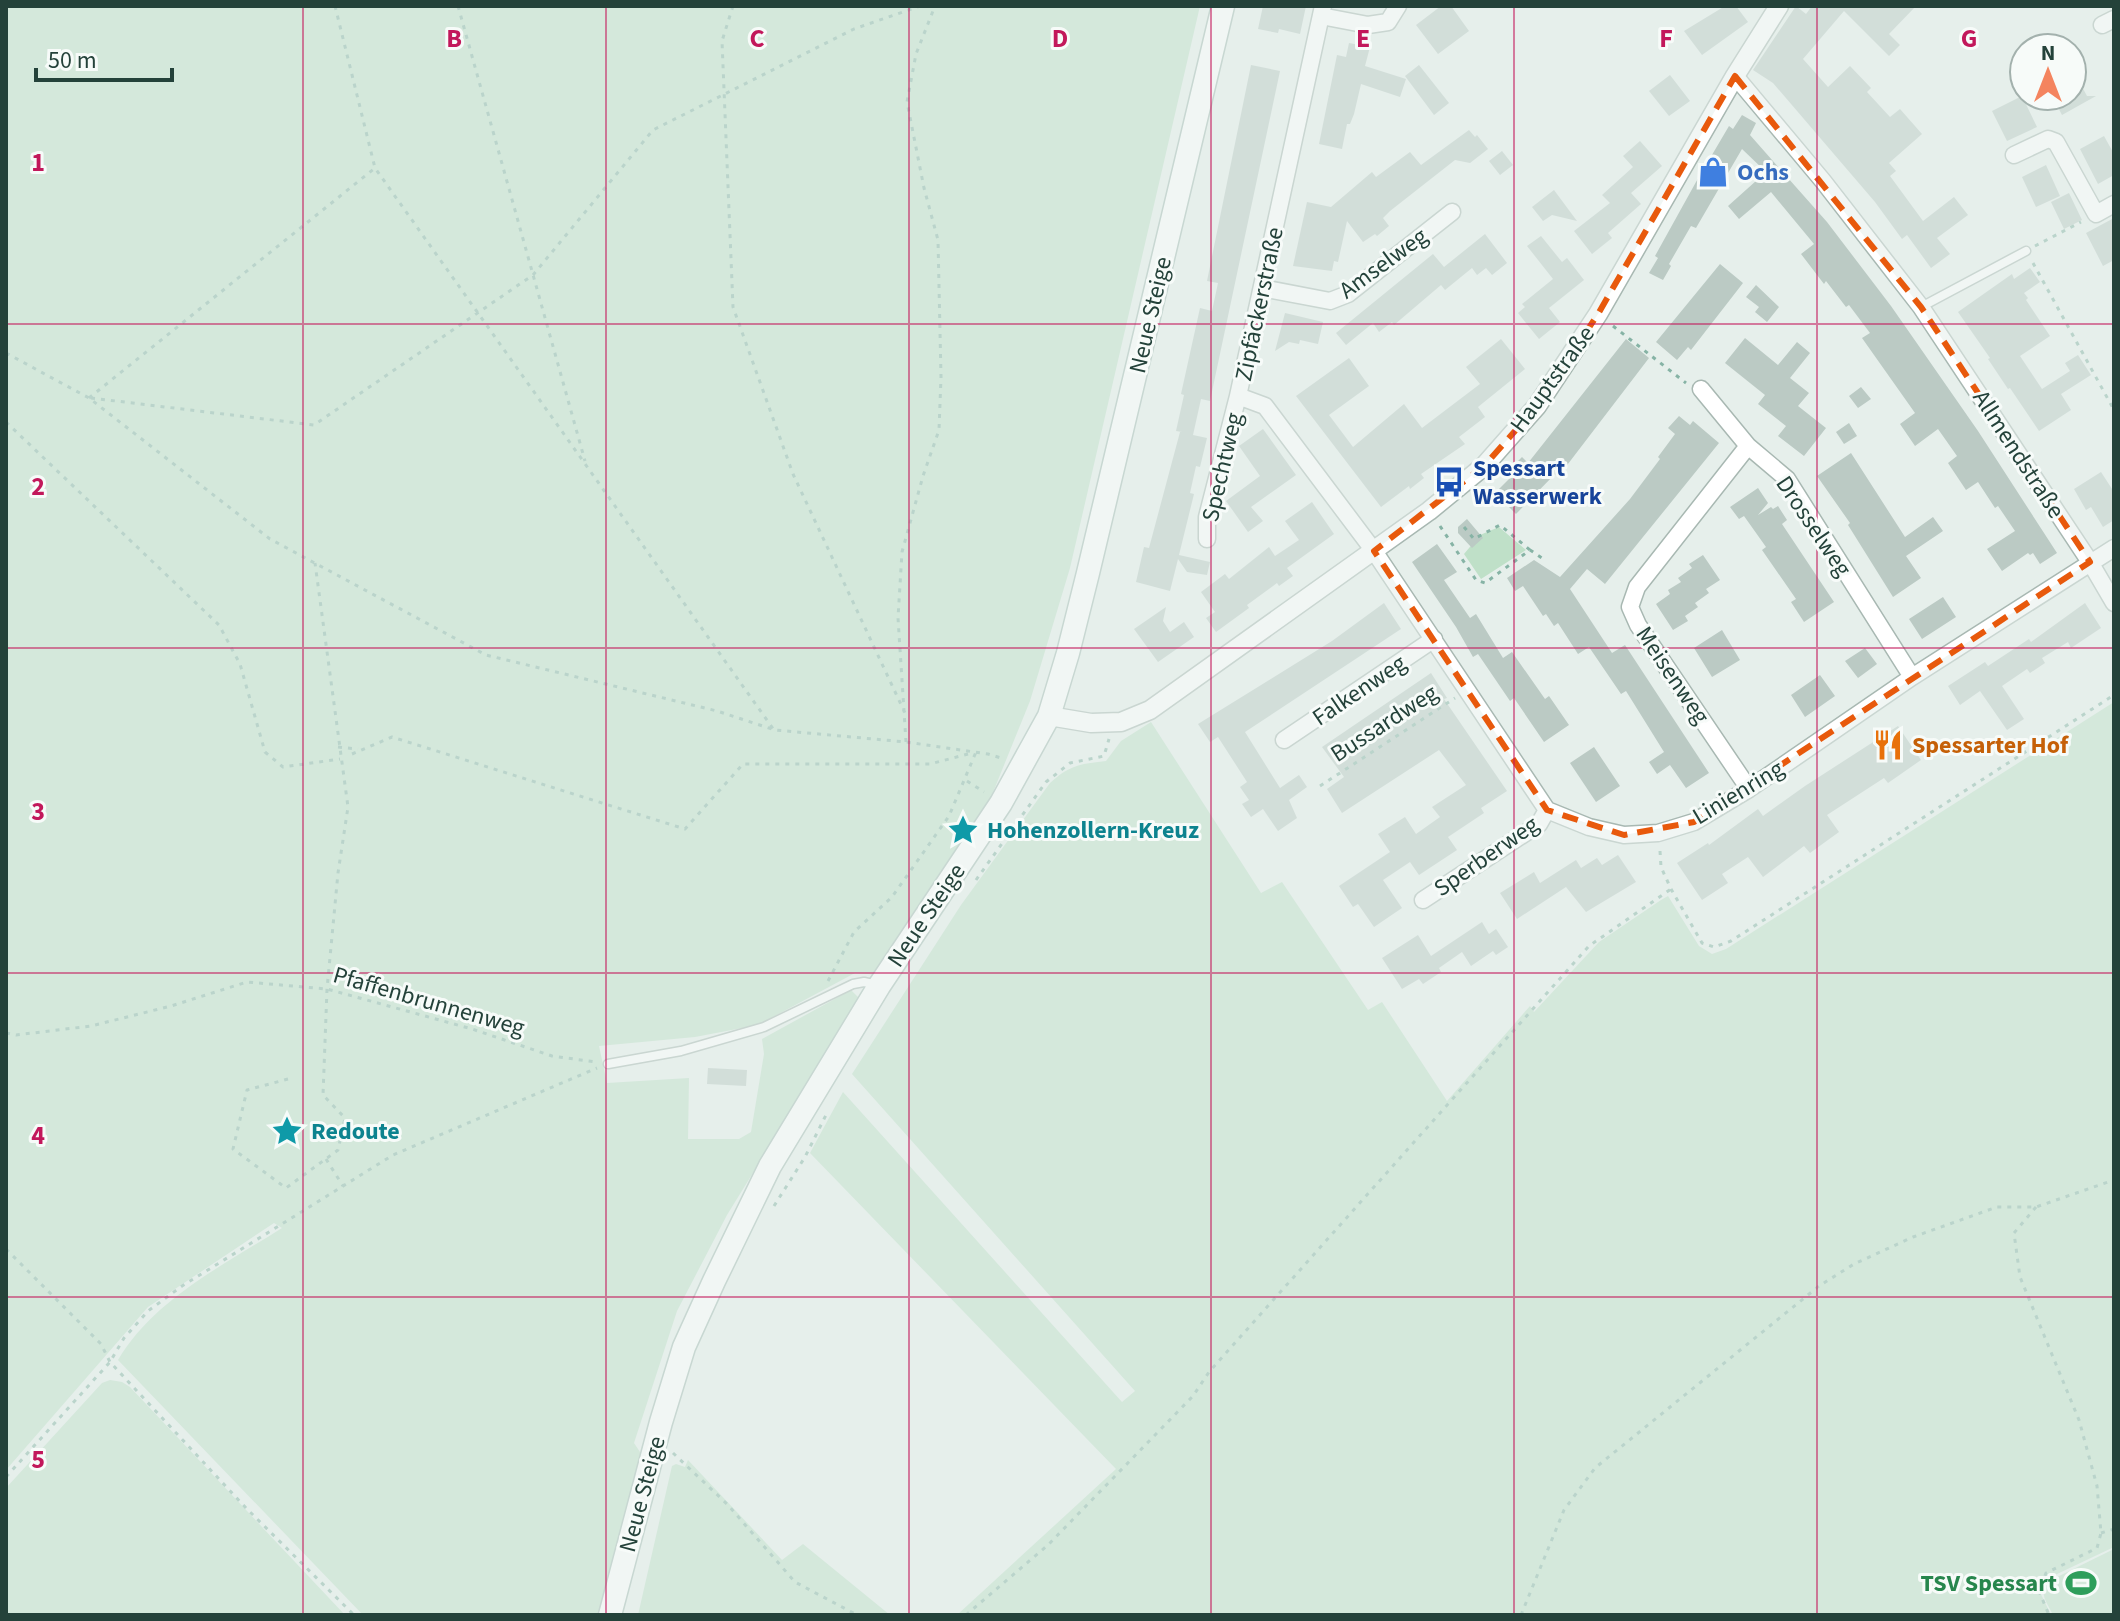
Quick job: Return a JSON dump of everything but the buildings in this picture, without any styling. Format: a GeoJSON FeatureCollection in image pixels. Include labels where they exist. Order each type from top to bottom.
{"type":"FeatureCollection","features":[{"type":"Feature","properties":{"kind":"main road","name":"Neue Steige"},"geometry":{"type":"LineString","coordinates":[[610,1615],[684,1347],[770,1166],[879,986],[1001,803],[1049,716],[1088,573],[1223,6]]}},
{"type":"Feature","properties":{"kind":"street"},"geometry":{"type":"LineString","coordinates":[[1322,11],[1368,25],[1388,22],[1398,6]]}},
{"type":"Feature","properties":{"kind":"street","name":"Hauptstraße"},"geometry":{"type":"LineString","coordinates":[[1049,716],[1109,723],[1121,722],[1150,710],[1429,511],[1484,466],[1537,406],[1598,314],[1776,7]]}},
{"type":"Feature","properties":{"kind":"street","name":"Zipfäckerstraße"},"geometry":{"type":"LineString","coordinates":[[1322,11],[1238,396],[1265,406],[1374,551]]}},
{"type":"Feature","properties":{"kind":"street","name":"Allmendstraße"},"geometry":{"type":"LineString","coordinates":[[1735,76],[1823,181],[1921,307],[2114,603]]}},
{"type":"Feature","properties":{"kind":"street"},"geometry":{"type":"LineString","coordinates":[[2014,155],[2048,139],[2056,142],[2096,214],[2114,204]]}},
{"type":"Feature","properties":{"kind":"street","name":"Amselweg"},"geometry":{"type":"LineString","coordinates":[[1262,288],[1330,301],[1348,294],[1452,212]]}},
{"type":"Feature","properties":{"kind":"street","name":"Drosselweg"},"geometry":{"type":"LineString","coordinates":[[1701,389],[1748,446],[1787,479],[1912,677]]}},
{"type":"Feature","properties":{"kind":"street","name":"Spechtweg"},"geometry":{"type":"LineString","coordinates":[[1207,539],[1207,517],[1238,396]]}},
{"type":"Feature","properties":{"kind":"street","name":"Meisenweg"},"geometry":{"type":"LineString","coordinates":[[1748,446],[1637,587],[1630,607],[1638,625],[1749,789]]}},
{"type":"Feature","properties":{"kind":"street","name":"Linienring"},"geometry":{"type":"LineString","coordinates":[[1547,810],[1589,827],[1624,835],[1658,833],[1694,822],[1749,789],[1912,677],[2114,548]]}},
{"type":"Feature","properties":{"kind":"street"},"geometry":{"type":"LineString","coordinates":[[1374,551],[1547,810]]}},
{"type":"Feature","properties":{"kind":"street","name":"Falkenweg"},"geometry":{"type":"LineString","coordinates":[[1284,740],[1434,639]]}},
{"type":"Feature","properties":{"kind":"street","name":"Sperberweg"},"geometry":{"type":"LineString","coordinates":[[1423,900],[1539,824],[1547,810]]}},
{"type":"Feature","properties":{"kind":"lane"},"geometry":{"type":"LineString","coordinates":[[1921,307],[2026,251]]}},
{"type":"Feature","properties":{"kind":"lane"},"geometry":{"type":"LineString","coordinates":[[608,1064],[716,1042],[764,1027],[853,984],[864,982],[879,986]]}},
{"type":"Feature","properties":{"kind":"path"},"geometry":{"type":"LineString","coordinates":[[335,6],[375,168],[775,730]]}},
{"type":"Feature","properties":{"kind":"path"},"geometry":{"type":"LineString","coordinates":[[458,6],[586,465]]}},
{"type":"Feature","properties":{"kind":"path"},"geometry":{"type":"LineString","coordinates":[[733,6],[722,41],[733,307],[793,474],[906,716]]}},
{"type":"Feature","properties":{"kind":"path"},"geometry":{"type":"LineString","coordinates":[[89,398],[314,425],[533,275],[653,130],[854,29],[920,6]]}},
{"type":"Feature","properties":{"kind":"path"},"geometry":{"type":"LineString","coordinates":[[906,742],[898,618],[902,552],[939,430],[941,377],[938,240],[907,102],[916,54],[935,6]]}},
{"type":"Feature","properties":{"kind":"path"},"geometry":{"type":"LineString","coordinates":[[89,398],[375,168]]}},
{"type":"Feature","properties":{"kind":"path"},"geometry":{"type":"LineString","coordinates":[[2096,214],[2026,251],[2114,410]]}},
{"type":"Feature","properties":{"kind":"path"},"geometry":{"type":"LineString","coordinates":[[1608,323],[1687,383],[1701,389]]}},
{"type":"Feature","properties":{"kind":"path"},"geometry":{"type":"LineString","coordinates":[[6,353],[89,398],[270,539],[486,655],[717,711],[775,730],[906,742],[976,752],[1022,765]]}},
{"type":"Feature","properties":{"kind":"path"},"geometry":{"type":"LineString","coordinates":[[6,422],[219,625],[240,664],[265,752],[283,767],[340,759]]}},
{"type":"Feature","properties":{"kind":"path"},"geometry":{"type":"LineString","coordinates":[[1438,524],[1476,580],[1485,583],[1530,550]]}},
{"type":"Feature","properties":{"kind":"path"},"geometry":{"type":"LineString","coordinates":[[1464,527],[1476,541],[1500,525],[1542,558]]}},
{"type":"Feature","properties":{"kind":"path"},"geometry":{"type":"LineString","coordinates":[[288,1079],[247,1090],[233,1149],[286,1188],[338,1150],[345,1118],[323,1095],[327,989],[348,807],[315,563]]}},
{"type":"Feature","properties":{"kind":"path","name":"Bussardweg"},"geometry":{"type":"LineString","coordinates":[[1320,786],[1468,690]]}},
{"type":"Feature","properties":{"kind":"path"},"geometry":{"type":"LineString","coordinates":[[1658,833],[1661,867],[1671,889],[1702,943],[1714,947],[1731,941],[2114,695]]}},
{"type":"Feature","properties":{"kind":"path"},"geometry":{"type":"LineString","coordinates":[[968,891],[1046,782],[1070,763],[1104,756],[1110,736],[1109,723]]}},
{"type":"Feature","properties":{"kind":"path"},"geometry":{"type":"LineString","coordinates":[[352,754],[392,737],[685,829],[743,764],[930,764],[976,752]]}},
{"type":"Feature","properties":{"kind":"path"},"geometry":{"type":"LineString","coordinates":[[338,747],[362,750]]}},
{"type":"Feature","properties":{"kind":"path"},"geometry":{"type":"LineString","coordinates":[[828,997],[828,979],[854,932],[892,897],[949,816],[976,752]]}},
{"type":"Feature","properties":{"kind":"path"},"geometry":{"type":"LineString","coordinates":[[966,1615],[1048,1545],[1193,1396],[1209,1372],[1589,946],[1671,889]]}},
{"type":"Feature","properties":{"kind":"path","name":"Pfaffenbrunnenweg"},"geometry":{"type":"LineString","coordinates":[[6,1033],[16,1035],[91,1026],[171,1006],[247,982],[327,989],[457,1024],[552,1056],[608,1064]]}},
{"type":"Feature","properties":{"kind":"path"},"geometry":{"type":"LineString","coordinates":[[6,1477],[110,1362],[124,1338],[148,1311],[182,1286],[393,1155],[608,1064]]}},
{"type":"Feature","properties":{"kind":"path"},"geometry":{"type":"LineString","coordinates":[[775,1206],[830,1108]]}},
{"type":"Feature","properties":{"kind":"path"},"geometry":{"type":"LineString","coordinates":[[326,1159],[343,1186]]}},
{"type":"Feature","properties":{"kind":"path"},"geometry":{"type":"LineString","coordinates":[[1521,1615],[1564,1510],[1595,1468],[1819,1286],[1854,1264],[1941,1227],[1997,1207],[2036,1207],[2114,1180]]}},
{"type":"Feature","properties":{"kind":"path"},"geometry":{"type":"LineString","coordinates":[[2036,1207],[2014,1233],[2020,1277],[2079,1420],[2097,1486],[2101,1533],[2097,1548],[2046,1573],[2039,1591],[2049,1615]]}},
{"type":"Feature","properties":{"kind":"path"},"geometry":{"type":"LineString","coordinates":[[6,1249],[101,1344],[110,1362],[246,1508],[354,1615]]}},
{"type":"Feature","properties":{"kind":"path"},"geometry":{"type":"LineString","coordinates":[[673,1453],[727,1504],[795,1582],[857,1615]]}},
{"type":"Feature","properties":{"kind":"path"},"geometry":{"type":"LineString","coordinates":[[2101,1533],[2114,1529]]}},
{"type":"Feature","properties":{"kind":"highlighted area"},"geometry":{"type":"Polygon","coordinates":[[[1735,76],[1921,307],[2090,562],[1694,822],[1624,835],[1547,810],[1374,551],[1484,466],[1537,406],[1598,314],[1735,76]]]}},
{"type":"Feature","properties":{"kind":"green space"},"geometry":{"type":"Polygon","coordinates":[[[6,6],[1200,6],[1070,568],[1030,701],[983,817],[881,975],[855,973],[758,1025],[695,1037],[599,1046],[607,1083],[689,1078],[688,1139],[739,1139],[751,1132],[764,1054],[762,1039],[851,990],[860,999],[727,1215],[677,1311],[634,1443],[642,1455],[604,1615],[363,1615],[118,1360],[133,1338],[170,1301],[282,1228],[274,1223],[148,1307],[6,1470],[6,6]]]}},
{"type":"Feature","properties":{"kind":"green space"},"geometry":{"type":"Polygon","coordinates":[[[1499,527],[1526,550],[1481,579],[1464,554],[1480,535],[1499,527]]]}},
{"type":"Feature","properties":{"kind":"green space"},"geometry":{"type":"Polygon","coordinates":[[[2114,702],[2114,1547],[2036,1584],[2051,1615],[957,1615],[1116,1469],[810,1153],[843,1092],[1122,1402],[1135,1391],[852,1074],[961,905],[1057,777],[1076,766],[1106,761],[1121,741],[1151,722],[1261,893],[1282,882],[1368,1010],[1382,1002],[1447,1101],[1530,1006],[1534,1012],[1599,942],[1661,900],[1668,896],[1699,946],[1712,954],[1726,949],[2114,702]]]}},
{"type":"Feature","properties":{"kind":"green space"},"geometry":{"type":"Polygon","coordinates":[[[110,1380],[130,1387],[345,1615],[6,1615],[6,1488],[102,1383],[110,1380]]]}},
{"type":"Feature","properties":{"kind":"green space"},"geometry":{"type":"Polygon","coordinates":[[[688,1460],[782,1560],[803,1544],[890,1615],[638,1615],[672,1466],[685,1467],[688,1460]]]}},
{"type":"Feature","properties":{"kind":"green space","name":"TSV Spessart"},"geometry":{"type":"Polygon","coordinates":[[[2114,1549],[2114,1615],[2053,1615],[2044,1596],[2047,1584],[2114,1549]]]}},
{"type":"Feature","properties":{"kind":"place","name":"Ochs"},"geometry":{"type":"Point","coordinates":[1713,172]}},
{"type":"Feature","properties":{"kind":"place","name":"Spessart Wasserwerk"},"geometry":{"type":"Point","coordinates":[1449,482]}},
{"type":"Feature","properties":{"kind":"place","name":"Spessarter Hof"},"geometry":{"type":"Point","coordinates":[1888,745]}},
{"type":"Feature","properties":{"kind":"place","name":"Hohenzollern-Kreuz"},"geometry":{"type":"Point","coordinates":[963,830]}},
{"type":"Feature","properties":{"kind":"place","name":"Redoute"},"geometry":{"type":"Point","coordinates":[287,1131]}},
{"type":"Feature","properties":{"kind":"place","name":"TSV Spessart"},"geometry":{"type":"Point","coordinates":[2081,1583]}}]}
